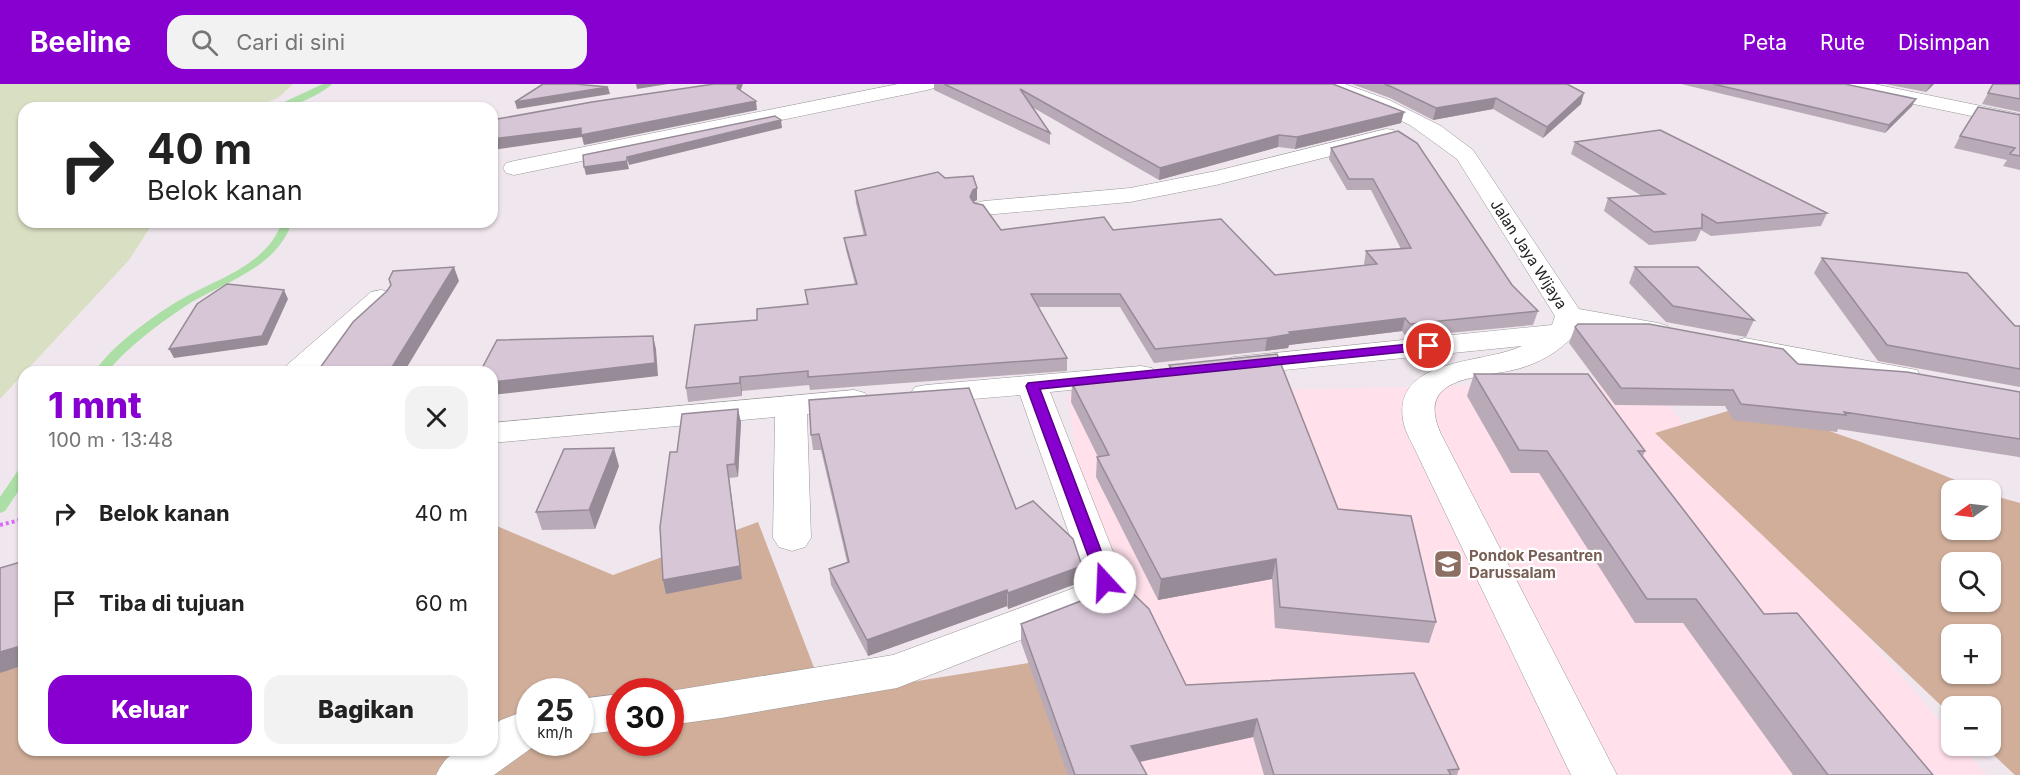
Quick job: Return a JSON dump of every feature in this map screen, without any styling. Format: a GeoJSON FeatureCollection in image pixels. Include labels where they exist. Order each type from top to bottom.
{"type":"FeatureCollection","features":[{"type":"Feature","properties":{"kind":"street"},"geometry":{"type":"LineString","coordinates":[[514,168],[927,84]]}},
{"type":"Feature","properties":{"kind":"street","name":"Jalan Jaya Wijaya"},"geometry":{"type":"LineString","coordinates":[[1326,84],[1388,106],[1449,140],[1465,155],[1564,325],[1527,355],[1508,362],[1450,374],[1432,382],[1422,392],[1419,419],[1436,458],[1594,775]]}},
{"type":"Feature","properties":{"kind":"street"},"geometry":{"type":"LineString","coordinates":[[1846,84],[2020,120]]}},
{"type":"Feature","properties":{"kind":"street"},"geometry":{"type":"LineString","coordinates":[[984,208],[1130,195],[1216,178],[1426,126]]}},
{"type":"Feature","properties":{"kind":"street"},"geometry":{"type":"LineString","coordinates":[[305,366],[381,298]]}},
{"type":"Feature","properties":{"kind":"street"},"geometry":{"type":"LineString","coordinates":[[1204,369],[1564,325],[1682,335]]}},
{"type":"Feature","properties":{"kind":"street"},"geometry":{"type":"LineString","coordinates":[[1716,341],[1933,382]]}},
{"type":"Feature","properties":{"kind":"street"},"geometry":{"type":"LineString","coordinates":[[498,432],[1170,372]]}},
{"type":"Feature","properties":{"kind":"street"},"geometry":{"type":"LineString","coordinates":[[684,705],[721,701],[897,671],[1096,595],[1102,590],[1105,582],[1032,386]]}},
{"type":"Feature","properties":{"kind":"street"},"geometry":{"type":"LineString","coordinates":[[791,405],[792,538]]}},
{"type":"Feature","properties":{"kind":"street"},"geometry":{"type":"LineString","coordinates":[[498,747],[516,734]]}},
{"type":"Feature","properties":{"kind":"street"},"geometry":{"type":"LineString","coordinates":[[459,775],[485,756]]}},
{"type":"Feature","properties":{"kind":"path"},"geometry":{"type":"LineString","coordinates":[[0,525],[18,520]]}},
{"type":"Feature","properties":{"kind":"shaded area","name":"Pondok Pesantren Darussalam"},"geometry":{"type":"Polygon","coordinates":[[[1647,381],[1941,722],[1941,756],[1971,756],[1987,775],[1119,775],[1068,395],[1647,381]]]}},
{"type":"Feature","properties":{"kind":"shaded area"},"geometry":{"type":"Polygon","coordinates":[[[1751,404],[1861,442],[1955,480],[1941,480],[1941,540],[2001,540],[2001,498],[2020,503],[2020,775],[2015,775],[1995,756],[2001,756],[2001,696],[1941,696],[1941,705],[1655,433],[1751,404]]]}},
{"type":"Feature","properties":{"kind":"shaded area"},"geometry":{"type":"Polygon","coordinates":[[[758,522],[825,696],[1047,660],[1083,775],[0,775],[0,658],[18,651],[18,756],[498,756],[498,527],[613,575],[758,522]]]}},
{"type":"Feature","properties":{"kind":"green space"},"geometry":{"type":"Polygon","coordinates":[[[0,84],[293,84],[278,98],[267,102],[18,102],[18,228],[150,228],[129,260],[31,366],[18,366],[18,380],[0,399],[0,84]]]}},
{"type":"Feature","properties":{"kind":"building"},"geometry":{"type":"Polygon","coordinates":[[[543,84],[575,84],[608,87],[515,102],[543,84]]]}},
{"type":"Feature","properties":{"kind":"building"},"geometry":{"type":"Polygon","coordinates":[[[714,84],[738,84],[737,88],[756,101],[581,135],[581,128],[498,138],[498,119],[714,84]]]}},
{"type":"Feature","properties":{"kind":"building"},"geometry":{"type":"Polygon","coordinates":[[[944,84],[1333,84],[1404,112],[1297,137],[1279,135],[1160,168],[1020,89],[1050,133],[944,84]]]}},
{"type":"Feature","properties":{"kind":"building"},"geometry":{"type":"Polygon","coordinates":[[[1384,84],[1567,84],[1584,93],[1547,127],[1496,98],[1436,108],[1384,84]]]}},
{"type":"Feature","properties":{"kind":"building"},"geometry":{"type":"Polygon","coordinates":[[[1713,84],[1845,84],[1916,99],[1889,125],[1713,84]]]}},
{"type":"Feature","properties":{"kind":"building"},"geometry":{"type":"Polygon","coordinates":[[[1993,84],[2020,84],[2020,99],[1988,93],[1993,84]]]}},
{"type":"Feature","properties":{"kind":"building"},"geometry":{"type":"Polygon","coordinates":[[[1978,107],[2020,115],[2020,156],[2010,154],[2015,148],[1960,136],[1978,107]]]}},
{"type":"Feature","properties":{"kind":"building"},"geometry":{"type":"Polygon","coordinates":[[[775,116],[781,120],[627,157],[627,161],[584,167],[583,155],[775,116]]]}},
{"type":"Feature","properties":{"kind":"building"},"geometry":{"type":"Polygon","coordinates":[[[1660,130],[1827,213],[1717,223],[1702,214],[1702,228],[1654,232],[1608,198],[1665,194],[1575,142],[1660,130]]]}},
{"type":"Feature","properties":{"kind":"building"},"geometry":{"type":"Polygon","coordinates":[[[1398,131],[1417,143],[1512,285],[1538,311],[1410,324],[1405,318],[1289,332],[1291,334],[1267,338],[1155,349],[1120,294],[1031,294],[1067,358],[808,377],[808,371],[740,377],[740,383],[686,388],[695,325],[757,320],[757,309],[808,304],[805,290],[857,284],[844,238],[866,235],[855,191],[938,172],[945,178],[973,176],[977,188],[973,190],[970,197],[974,203],[983,205],[1001,230],[1104,217],[1113,230],[1221,219],[1275,275],[1377,264],[1366,251],[1411,248],[1373,179],[1349,179],[1331,148],[1398,131]]]}},
{"type":"Feature","properties":{"kind":"building"},"geometry":{"type":"Polygon","coordinates":[[[1822,258],[1967,273],[2015,326],[2020,326],[2020,369],[1887,345],[1822,258]]]}},
{"type":"Feature","properties":{"kind":"building"},"geometry":{"type":"Polygon","coordinates":[[[454,267],[393,366],[321,366],[353,322],[387,291],[391,285],[389,279],[393,271],[454,267]]]}},
{"type":"Feature","properties":{"kind":"building"},"geometry":{"type":"Polygon","coordinates":[[[1635,267],[1698,267],[1754,320],[1673,306],[1635,267]]]}},
{"type":"Feature","properties":{"kind":"building"},"geometry":{"type":"Polygon","coordinates":[[[227,284],[284,290],[262,336],[169,349],[197,304],[227,284]]]}},
{"type":"Feature","properties":{"kind":"building"},"geometry":{"type":"Polygon","coordinates":[[[1578,324],[1649,324],[1783,349],[1798,364],[1907,372],[2020,392],[2020,439],[1844,412],[1846,415],[1741,404],[1733,390],[1621,388],[1575,327],[1578,324]]]}},
{"type":"Feature","properties":{"kind":"building"},"geometry":{"type":"Polygon","coordinates":[[[653,336],[655,363],[498,381],[498,366],[483,366],[497,340],[653,336]]]}},
{"type":"Feature","properties":{"kind":"building"},"geometry":{"type":"Polygon","coordinates":[[[1277,354],[1338,509],[1411,516],[1436,622],[1280,607],[1276,559],[1161,579],[1097,457],[1109,455],[1072,383],[1172,369],[1169,365],[1277,354]]]}},
{"type":"Feature","properties":{"kind":"building"},"geometry":{"type":"Polygon","coordinates":[[[1474,374],[1588,374],[1645,451],[1638,451],[1764,614],[1797,613],[1933,775],[1828,775],[1696,599],[1647,599],[1547,451],[1519,450],[1474,374]]]}},
{"type":"Feature","properties":{"kind":"building"},"geometry":{"type":"Polygon","coordinates":[[[969,388],[1016,509],[1033,501],[1073,539],[1082,566],[867,640],[829,569],[849,562],[819,434],[811,435],[809,400],[969,388]]]}},
{"type":"Feature","properties":{"kind":"building"},"geometry":{"type":"Polygon","coordinates":[[[738,409],[735,464],[727,465],[740,566],[663,580],[660,527],[670,452],[677,452],[682,414],[738,409]]]}},
{"type":"Feature","properties":{"kind":"building"},"geometry":{"type":"Polygon","coordinates":[[[614,448],[589,510],[536,512],[564,449],[614,448]]]}},
{"type":"Feature","properties":{"kind":"building"},"geometry":{"type":"Polygon","coordinates":[[[18,563],[18,647],[0,652],[0,568],[18,563]]]}},
{"type":"Feature","properties":{"kind":"building"},"geometry":{"type":"Polygon","coordinates":[[[1119,580],[1149,609],[1186,685],[1414,673],[1459,769],[1448,770],[1451,775],[1274,775],[1257,719],[1131,746],[1147,775],[1075,775],[1021,624],[1112,589],[1119,580]]]}},
{"type":"Feature","properties":{"kind":"waterway"},"geometry":{"type":"LineString","coordinates":[[290,102],[320,90],[328,84]]}},
{"type":"Feature","properties":{"kind":"waterway"},"geometry":{"type":"LineString","coordinates":[[105,366],[138,335],[159,319],[194,296],[259,260],[273,249],[285,228]]}},
{"type":"Feature","properties":{"kind":"waterway"},"geometry":{"type":"LineString","coordinates":[[0,508],[18,481]]}},
{"type":"Feature","properties":{"kind":"place","name":"Pondok Pesantren Darussalam"},"geometry":{"type":"Point","coordinates":[1448,564]}},
{"type":"Feature","properties":{"kind":"route"},"geometry":{"type":"LineString","coordinates":[[1105,582],[1032,386],[1429,346]]}}]}
